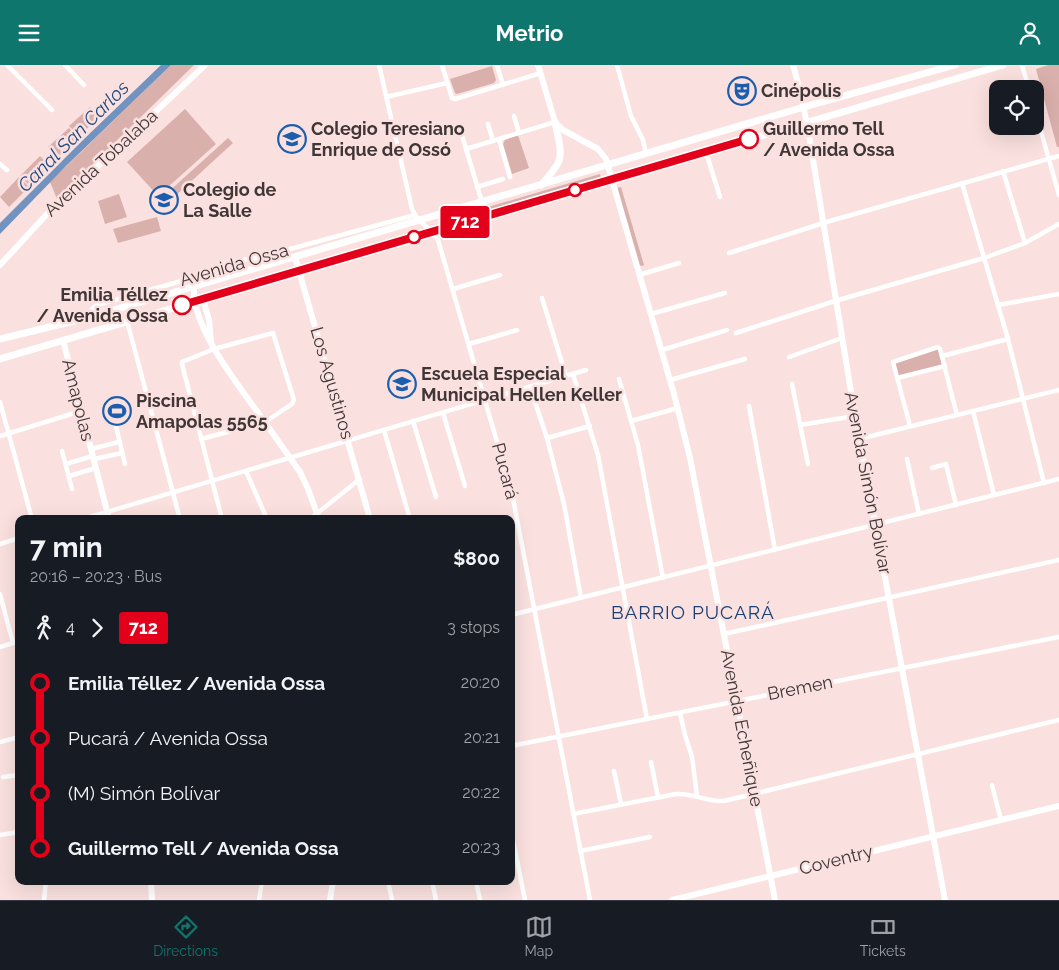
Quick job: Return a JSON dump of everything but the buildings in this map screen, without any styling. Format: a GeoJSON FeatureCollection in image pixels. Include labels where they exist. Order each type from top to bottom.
{"type":"FeatureCollection","features":[{"type":"Feature","properties":{"kind":"main road","name":"Avenida Ossa"},"geometry":{"type":"LineString","coordinates":[[0,339],[90,317],[482,203],[926,70],[955,65]]}},
{"type":"Feature","properties":{"kind":"main road","name":"Avenida Ossa"},"geometry":{"type":"LineString","coordinates":[[0,359],[1003,65]]}},
{"type":"Feature","properties":{"kind":"main road"},"geometry":{"type":"LineString","coordinates":[[540,185],[560,160],[561,153],[555,123]]}},
{"type":"Feature","properties":{"kind":"main road"},"geometry":{"type":"LineString","coordinates":[[90,317],[94,331]]}},
{"type":"Feature","properties":{"kind":"street"},"geometry":{"type":"LineString","coordinates":[[7,65],[52,110]]}},
{"type":"Feature","properties":{"kind":"street"},"geometry":{"type":"LineString","coordinates":[[65,65],[84,85]]}},
{"type":"Feature","properties":{"kind":"street","name":"Avenida Tobalaba"},"geometry":{"type":"LineString","coordinates":[[0,265],[47,214],[205,65]]}},
{"type":"Feature","properties":{"kind":"street","name":"Pucará"},"geometry":{"type":"LineString","coordinates":[[379,65],[415,215],[438,240],[512,493],[590,900]]}},
{"type":"Feature","properties":{"kind":"street"},"geometry":{"type":"LineString","coordinates":[[442,65],[452,98],[454,99],[541,73]]}},
{"type":"Feature","properties":{"kind":"street"},"geometry":{"type":"LineString","coordinates":[[497,65],[503,85]]}},
{"type":"Feature","properties":{"kind":"street"},"geometry":{"type":"LineString","coordinates":[[466,149],[555,123],[538,65]]}},
{"type":"Feature","properties":{"kind":"street"},"geometry":{"type":"LineString","coordinates":[[619,65],[631,116],[643,140],[647,154]]}},
{"type":"Feature","properties":{"kind":"street","name":"Avenida Simón Bolívar"},"geometry":{"type":"LineString","coordinates":[[793,65],[807,122],[859,439],[945,900]]}},
{"type":"Feature","properties":{"kind":"street"},"geometry":{"type":"LineString","coordinates":[[1022,65],[1026,80]]}},
{"type":"Feature","properties":{"kind":"street"},"geometry":{"type":"LineString","coordinates":[[386,97],[447,83]]}},
{"type":"Feature","properties":{"kind":"street"},"geometry":{"type":"LineString","coordinates":[[514,116],[519,133]]}},
{"type":"Feature","properties":{"kind":"street","name":"Avenida Echeñique"},"geometry":{"type":"LineString","coordinates":[[555,123],[563,131],[598,149],[604,155],[662,350],[690,457],[775,900]]}},
{"type":"Feature","properties":{"kind":"street"},"geometry":{"type":"LineString","coordinates":[[488,124],[493,141]]}},
{"type":"Feature","properties":{"kind":"street"},"geometry":{"type":"LineString","coordinates":[[461,132],[482,203]]}},
{"type":"Feature","properties":{"kind":"street"},"geometry":{"type":"LineString","coordinates":[[1042,135],[1059,195]]}},
{"type":"Feature","properties":{"kind":"street"},"geometry":{"type":"LineString","coordinates":[[499,139],[510,177]]}},
{"type":"Feature","properties":{"kind":"street"},"geometry":{"type":"LineString","coordinates":[[706,152],[720,197]]}},
{"type":"Feature","properties":{"kind":"street"},"geometry":{"type":"LineString","coordinates":[[729,253],[823,223],[1059,156]]}},
{"type":"Feature","properties":{"kind":"street"},"geometry":{"type":"LineString","coordinates":[[0,164],[7,170]]}},
{"type":"Feature","properties":{"kind":"street"},"geometry":{"type":"LineString","coordinates":[[1003,171],[1025,243]]}},
{"type":"Feature","properties":{"kind":"street"},"geometry":{"type":"LineString","coordinates":[[477,187],[503,179]]}},
{"type":"Feature","properties":{"kind":"street"},"geometry":{"type":"LineString","coordinates":[[962,183],[1008,339],[1044,483]]}},
{"type":"Feature","properties":{"kind":"street","name":"Avenida Ossa"},"geometry":{"type":"LineString","coordinates":[[90,317],[92,309],[101,304],[185,279],[230,262],[257,258],[415,215]]}},
{"type":"Feature","properties":{"kind":"street"},"geometry":{"type":"LineString","coordinates":[[736,333],[835,301],[984,257],[1025,243],[1059,225]]}},
{"type":"Feature","properties":{"kind":"street","name":"Los Agustinos"},"geometry":{"type":"LineString","coordinates":[[292,247],[369,515]]}},
{"type":"Feature","properties":{"kind":"street"},"geometry":{"type":"LineString","coordinates":[[640,275],[678,263]]}},
{"type":"Feature","properties":{"kind":"street"},"geometry":{"type":"LineString","coordinates":[[453,289],[500,275]]}},
{"type":"Feature","properties":{"kind":"street"},"geometry":{"type":"LineString","coordinates":[[194,286],[195,301],[204,329],[214,349],[290,458],[308,489],[318,515],[360,479]]}},
{"type":"Feature","properties":{"kind":"street"},"geometry":{"type":"LineString","coordinates":[[651,314],[725,293]]}},
{"type":"Feature","properties":{"kind":"street"},"geometry":{"type":"LineString","coordinates":[[998,305],[1059,294]]}},
{"type":"Feature","properties":{"kind":"street"},"geometry":{"type":"LineString","coordinates":[[542,298],[566,377]]}},
{"type":"Feature","properties":{"kind":"street"},"geometry":{"type":"LineString","coordinates":[[203,299],[209,320],[211,342]]}},
{"type":"Feature","properties":{"kind":"street"},"geometry":{"type":"LineString","coordinates":[[127,321],[179,515]]}},
{"type":"Feature","properties":{"kind":"street"},"geometry":{"type":"LineString","coordinates":[[469,344],[517,330]]}},
{"type":"Feature","properties":{"kind":"street"},"geometry":{"type":"LineString","coordinates":[[662,350],[727,330]]}},
{"type":"Feature","properties":{"kind":"street"},"geometry":{"type":"LineString","coordinates":[[201,439],[265,422],[293,402],[275,335],[271,333],[214,349],[182,362],[201,439],[221,515]]}},
{"type":"Feature","properties":{"kind":"street"},"geometry":{"type":"LineString","coordinates":[[789,357],[842,338]]}},
{"type":"Feature","properties":{"kind":"street"},"geometry":{"type":"LineString","coordinates":[[942,356],[1008,339]]}},
{"type":"Feature","properties":{"kind":"street","name":"Amapolas"},"geometry":{"type":"LineString","coordinates":[[63,340],[108,515]]}},
{"type":"Feature","properties":{"kind":"street"},"geometry":{"type":"LineString","coordinates":[[910,426],[893,362],[939,348],[957,415]]}},
{"type":"Feature","properties":{"kind":"street"},"geometry":{"type":"LineString","coordinates":[[670,381],[745,359]]}},
{"type":"Feature","properties":{"kind":"street"},"geometry":{"type":"LineString","coordinates":[[897,379],[944,366]]}},
{"type":"Feature","properties":{"kind":"street"},"geometry":{"type":"LineString","coordinates":[[95,515],[586,370]]}},
{"type":"Feature","properties":{"kind":"street"},"geometry":{"type":"LineString","coordinates":[[573,374],[598,455],[647,719]]}},
{"type":"Feature","properties":{"kind":"street"},"geometry":{"type":"LineString","coordinates":[[619,379],[638,445],[663,578]]}},
{"type":"Feature","properties":{"kind":"street"},"geometry":{"type":"LineString","coordinates":[[792,384],[808,465]]}},
{"type":"Feature","properties":{"kind":"street"},"geometry":{"type":"LineString","coordinates":[[530,387],[547,439],[564,504],[581,598]]}},
{"type":"Feature","properties":{"kind":"street"},"geometry":{"type":"LineString","coordinates":[[859,439],[1059,390]]}},
{"type":"Feature","properties":{"kind":"street"},"geometry":{"type":"LineString","coordinates":[[0,402],[31,515]]}},
{"type":"Feature","properties":{"kind":"street"},"geometry":{"type":"LineString","coordinates":[[749,406],[775,550]]}},
{"type":"Feature","properties":{"kind":"street"},"geometry":{"type":"LineString","coordinates":[[631,421],[678,408]]}},
{"type":"Feature","properties":{"kind":"street"},"geometry":{"type":"LineString","coordinates":[[0,436],[81,411]]}},
{"type":"Feature","properties":{"kind":"street"},"geometry":{"type":"LineString","coordinates":[[973,411],[994,495]]}},
{"type":"Feature","properties":{"kind":"street"},"geometry":{"type":"LineString","coordinates":[[443,413],[465,487]]}},
{"type":"Feature","properties":{"kind":"street"},"geometry":{"type":"LineString","coordinates":[[800,425],[855,416]]}},
{"type":"Feature","properties":{"kind":"street"},"geometry":{"type":"LineString","coordinates":[[413,421],[436,497]]}},
{"type":"Feature","properties":{"kind":"street","name":"Amapolas"},"geometry":{"type":"LineString","coordinates":[[116,426],[125,464]]}},
{"type":"Feature","properties":{"kind":"street"},"geometry":{"type":"LineString","coordinates":[[547,439],[590,426]]}},
{"type":"Feature","properties":{"kind":"street"},"geometry":{"type":"LineString","coordinates":[[384,430],[409,515]]}},
{"type":"Feature","properties":{"kind":"street"},"geometry":{"type":"LineString","coordinates":[[91,449],[119,441]]}},
{"type":"Feature","properties":{"kind":"street"},"geometry":{"type":"LineString","coordinates":[[62,451],[72,489]]}},
{"type":"Feature","properties":{"kind":"street","name":"Amapolas"},"geometry":{"type":"LineString","coordinates":[[93,458],[122,453]]}},
{"type":"Feature","properties":{"kind":"street"},"geometry":{"type":"LineString","coordinates":[[66,464],[93,458]]}},
{"type":"Feature","properties":{"kind":"street"},"geometry":{"type":"LineString","coordinates":[[907,459],[919,514]]}},
{"type":"Feature","properties":{"kind":"street"},"geometry":{"type":"LineString","coordinates":[[932,467],[946,464],[956,505]]}},
{"type":"Feature","properties":{"kind":"street"},"geometry":{"type":"LineString","coordinates":[[68,475],[96,468]]}},
{"type":"Feature","properties":{"kind":"street"},"geometry":{"type":"LineString","coordinates":[[246,471],[265,515]]}},
{"type":"Feature","properties":{"kind":"street"},"geometry":{"type":"LineString","coordinates":[[515,614],[1059,479]]}},
{"type":"Feature","properties":{"kind":"street"},"geometry":{"type":"LineString","coordinates":[[0,544],[15,539]]}},
{"type":"Feature","properties":{"kind":"street"},"geometry":{"type":"LineString","coordinates":[[724,633],[1059,560]]}},
{"type":"Feature","properties":{"kind":"street"},"geometry":{"type":"LineString","coordinates":[[0,594],[15,639]]}},
{"type":"Feature","properties":{"kind":"street","name":"Bremen"},"geometry":{"type":"LineString","coordinates":[[515,745],[1059,637]]}},
{"type":"Feature","properties":{"kind":"street"},"geometry":{"type":"LineString","coordinates":[[0,647],[15,642]]}},
{"type":"Feature","properties":{"kind":"street"},"geometry":{"type":"LineString","coordinates":[[680,713],[692,757],[697,796]]}},
{"type":"Feature","properties":{"kind":"street"},"geometry":{"type":"LineString","coordinates":[[573,814],[686,793],[714,801],[724,801],[1059,720]]}},
{"type":"Feature","properties":{"kind":"street"},"geometry":{"type":"LineString","coordinates":[[0,742],[15,738]]}},
{"type":"Feature","properties":{"kind":"street"},"geometry":{"type":"LineString","coordinates":[[651,762],[658,797]]}},
{"type":"Feature","properties":{"kind":"street"},"geometry":{"type":"LineString","coordinates":[[614,771],[621,804]]}},
{"type":"Feature","properties":{"kind":"street"},"geometry":{"type":"LineString","coordinates":[[3,777],[15,776]]}},
{"type":"Feature","properties":{"kind":"street"},"geometry":{"type":"LineString","coordinates":[[992,785],[1001,820]]}},
{"type":"Feature","properties":{"kind":"street","name":"Coventry"},"geometry":{"type":"LineString","coordinates":[[672,900],[1059,806]]}},
{"type":"Feature","properties":{"kind":"street"},"geometry":{"type":"LineString","coordinates":[[0,835],[15,833]]}},
{"type":"Feature","properties":{"kind":"street"},"geometry":{"type":"LineString","coordinates":[[580,851],[650,837]]}},
{"type":"Feature","properties":{"kind":"street"},"geometry":{"type":"LineString","coordinates":[[515,850],[525,900]]}},
{"type":"Feature","properties":{"kind":"street"},"geometry":{"type":"LineString","coordinates":[[44,900],[46,885]]}},
{"type":"Feature","properties":{"kind":"street"},"geometry":{"type":"LineString","coordinates":[[151,885],[152,900]]}},
{"type":"Feature","properties":{"kind":"street"},"geometry":{"type":"LineString","coordinates":[[259,900],[261,885]]}},
{"type":"Feature","properties":{"kind":"street"},"geometry":{"type":"LineString","coordinates":[[330,900],[332,885]]}},
{"type":"Feature","properties":{"kind":"street"},"geometry":{"type":"LineString","coordinates":[[389,885],[392,900]]}},
{"type":"Feature","properties":{"kind":"street"},"geometry":{"type":"LineString","coordinates":[[433,885],[436,900]]}},
{"type":"Feature","properties":{"kind":"street"},"geometry":{"type":"LineString","coordinates":[[477,885],[480,900]]}},
{"type":"Feature","properties":{"kind":"shaded area"},"geometry":{"type":"Polygon","coordinates":[[[171,65],[194,65],[57,199],[50,182],[171,65]]]}},
{"type":"Feature","properties":{"kind":"shaded area"},"geometry":{"type":"Polygon","coordinates":[[[1048,65],[1059,65],[1059,147],[1057,147],[1044,99],[1044,80],[1039,80],[1036,69],[1048,65]]]}},
{"type":"Feature","properties":{"kind":"shaded area"},"geometry":{"type":"Polygon","coordinates":[[[492,66],[496,80],[494,83],[455,93],[450,79],[492,66]]]}},
{"type":"Feature","properties":{"kind":"shaded area"},"geometry":{"type":"Polygon","coordinates":[[[90,107],[99,117],[79,136],[69,126],[90,107]]]}},
{"type":"Feature","properties":{"kind":"shaded area"},"geometry":{"type":"Polygon","coordinates":[[[185,109],[216,144],[158,196],[127,162],[185,109]]]}},
{"type":"Feature","properties":{"kind":"shaded area"},"geometry":{"type":"Polygon","coordinates":[[[69,128],[78,138],[58,157],[48,147],[69,128]]]}},
{"type":"Feature","properties":{"kind":"shaded area"},"geometry":{"type":"Polygon","coordinates":[[[518,135],[529,168],[512,174],[503,144],[505,140],[518,135]]]}},
{"type":"Feature","properties":{"kind":"shaded area"},"geometry":{"type":"Polygon","coordinates":[[[228,138],[233,143],[161,209],[156,203],[228,138]]]}},
{"type":"Feature","properties":{"kind":"shaded area"},"geometry":{"type":"Polygon","coordinates":[[[40,156],[50,166],[30,186],[20,176],[40,156]]]}},
{"type":"Feature","properties":{"kind":"shaded area"},"geometry":{"type":"Polygon","coordinates":[[[600,174],[601,178],[445,224],[444,220],[600,174]]]}},
{"type":"Feature","properties":{"kind":"shaded area"},"geometry":{"type":"Polygon","coordinates":[[[19,177],[29,187],[9,207],[0,197],[19,177]]]}},
{"type":"Feature","properties":{"kind":"shaded area"},"geometry":{"type":"Polygon","coordinates":[[[621,187],[644,265],[642,266],[639,265],[617,188],[621,187]]]}},
{"type":"Feature","properties":{"kind":"shaded area"},"geometry":{"type":"Polygon","coordinates":[[[119,194],[127,217],[105,224],[98,201],[119,194]]]}},
{"type":"Feature","properties":{"kind":"shaded area"},"geometry":{"type":"Polygon","coordinates":[[[157,217],[161,231],[118,243],[113,229],[157,217]]]}},
{"type":"Feature","properties":{"kind":"shaded area"},"geometry":{"type":"Polygon","coordinates":[[[936,349],[943,365],[897,376],[894,361],[936,349]]]}},
{"type":"Feature","properties":{"kind":"water"},"geometry":{"type":"Polygon","coordinates":[[[161,65],[171,65],[67,165],[0,234],[0,223],[161,65]]]}},
{"type":"Feature","properties":{"kind":"bus line","name":"712"},"geometry":{"type":"LineString","coordinates":[[182,305],[749,139]]}},
{"type":"Feature","properties":{"kind":"place","name":"Cinépolis"},"geometry":{"type":"Point","coordinates":[742,91]}},
{"type":"Feature","properties":{"kind":"place","name":"Colegio Teresiano Enrique de Ossó"},"geometry":{"type":"Point","coordinates":[292,139]}},
{"type":"Feature","properties":{"kind":"place","name":"Guillermo Tell / Avenida Ossa"},"geometry":{"type":"Point","coordinates":[749,139]}},
{"type":"Feature","properties":{"kind":"place","name":"Colegio de La Salle"},"geometry":{"type":"Point","coordinates":[164,200]}},
{"type":"Feature","properties":{"kind":"place","name":"Emilia Téllez / Avenida Ossa"},"geometry":{"type":"Point","coordinates":[182,305]}},
{"type":"Feature","properties":{"kind":"place","name":"Escuela Especial Municipal Hellen Keller"},"geometry":{"type":"Point","coordinates":[402,384]}},
{"type":"Feature","properties":{"kind":"place","name":"Piscina Amapolas 5565"},"geometry":{"type":"Point","coordinates":[117,411]}},
{"type":"Feature","properties":{"kind":"district","name":"BARRIO PUCARÁ"},"geometry":{"type":"Point","coordinates":[693,612]}},
{"type":"Feature","properties":{"kind":"water label","name":"Canal San Carlos"},"geometry":{"type":"Point","coordinates":[73,136]}}]}
